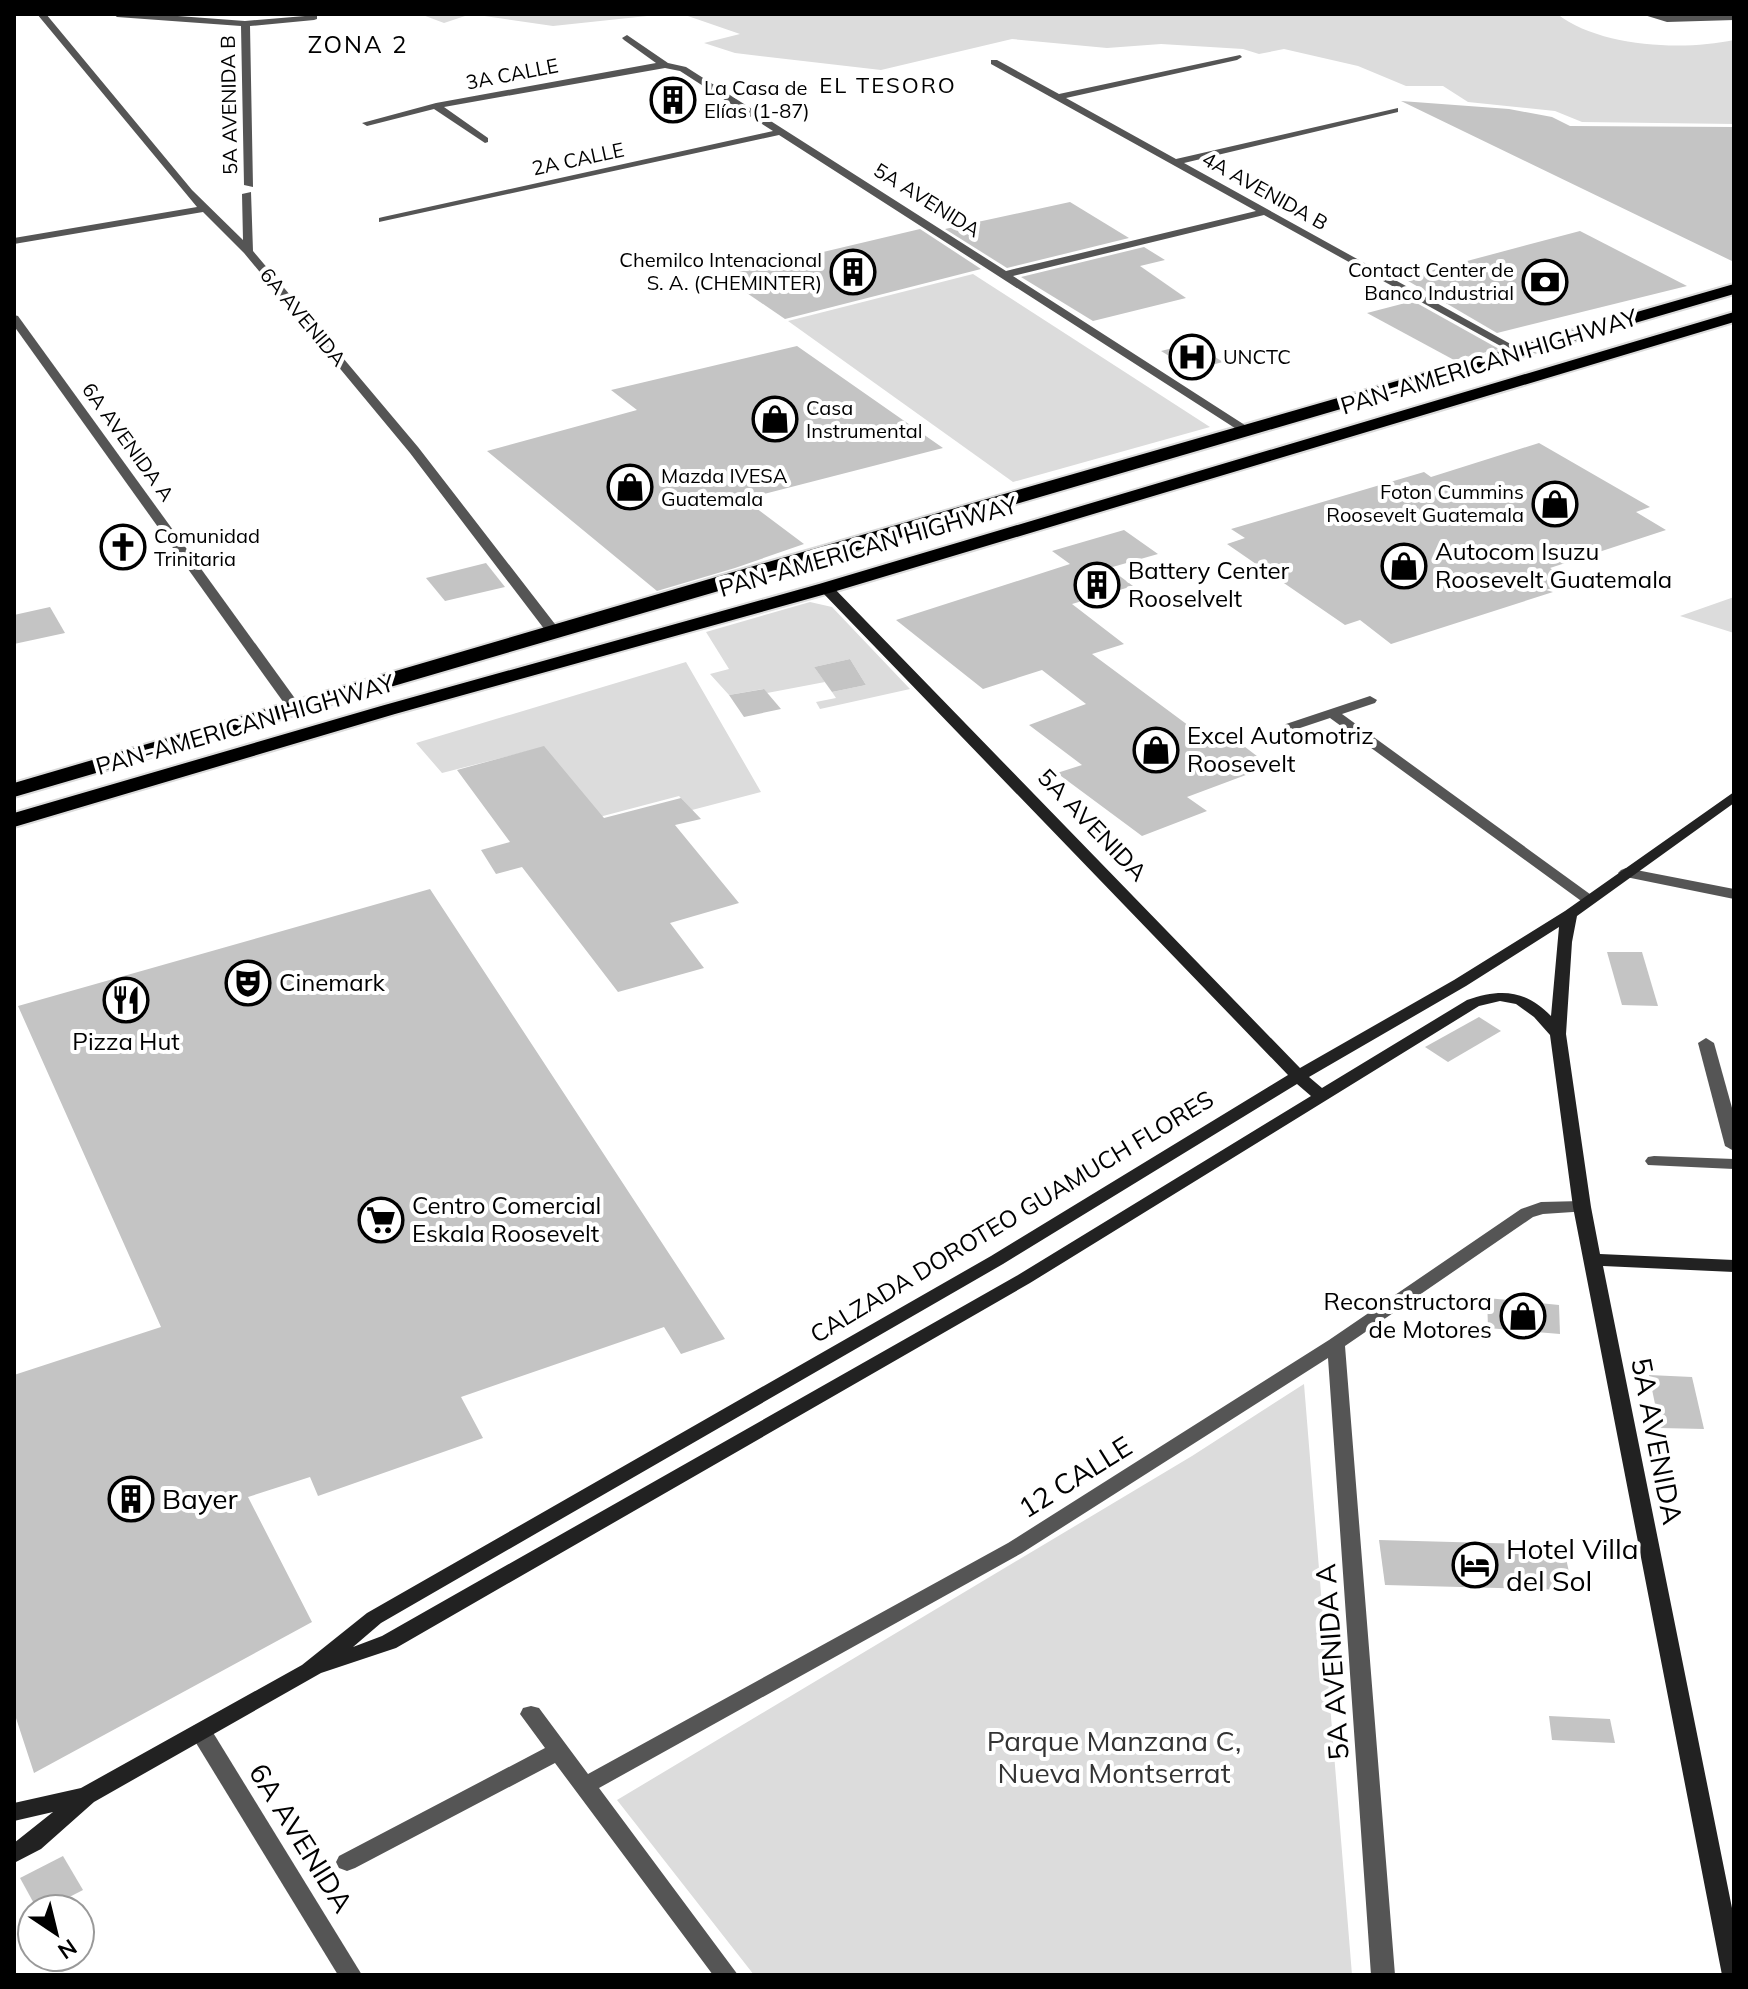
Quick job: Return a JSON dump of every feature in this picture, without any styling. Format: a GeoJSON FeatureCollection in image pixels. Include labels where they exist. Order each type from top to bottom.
{"type":"FeatureCollection","features":[{"type":"Feature","properties":{"kind":"highway","name":"PAN-AMERICAN HIGHWAY"},"geometry":{"type":"LineString","coordinates":[[14,790],[1734,289]]}},
{"type":"Feature","properties":{"kind":"highway","name":"PAN-AMERICAN HIGHWAY"},"geometry":{"type":"LineString","coordinates":[[14,820],[388,710],[826,588],[1734,317]]}},
{"type":"Feature","properties":{"kind":"highway"},"geometry":{"type":"LineString","coordinates":[[826,588],[821,581],[822,572],[847,558],[1331,418],[1416,380]]}},
{"type":"Feature","properties":{"kind":"highway"},"geometry":{"type":"LineString","coordinates":[[388,710],[436,685],[543,652],[554,644],[553,631]]}},
{"type":"Feature","properties":{"kind":"main road","name":"5A AVENIDA"},"geometry":{"type":"LineString","coordinates":[[826,588],[1298,1076],[1321,1096]]}},
{"type":"Feature","properties":{"kind":"main road","name":"CALZADA DOROTEO GUAMUCH FLORES"},"geometry":{"type":"LineString","coordinates":[[309,1671],[374,1618],[997,1260],[1298,1076],[1460,983],[1570,914],[1734,796]]}},
{"type":"Feature","properties":{"kind":"main road","name":"5A AVENIDA"},"geometry":{"type":"LineString","coordinates":[[1570,914],[1564,942],[1558,1034],[1582,1207],[1734,1975]]}},
{"type":"Feature","properties":{"kind":"main road","name":"CALZADA DOROTEO GUAMUCH FLORES"},"geometry":{"type":"LineString","coordinates":[[14,1854],[33,1843],[86,1796],[309,1671],[389,1642],[1024,1279],[1473,1003],[1491,996],[1513,997],[1527,1002],[1558,1034]]}},
{"type":"Feature","properties":{"kind":"main road"},"geometry":{"type":"LineString","coordinates":[[1592,1260],[1734,1266]]}},
{"type":"Feature","properties":{"kind":"main road","name":"CALZADA DOROTEO GUAMUCH FLORES"},"geometry":{"type":"LineString","coordinates":[[14,1812],[86,1796]]}},
{"type":"Feature","properties":{"kind":"street","name":"6A AVENIDA"},"geometry":{"type":"LineString","coordinates":[[41,14],[204,209],[248,251],[414,450],[553,631]]}},
{"type":"Feature","properties":{"kind":"street"},"geometry":{"type":"LineString","coordinates":[[117,14],[245,24],[314,17]]}},
{"type":"Feature","properties":{"kind":"street","name":"5A AVENIDA B"},"geometry":{"type":"LineString","coordinates":[[202,21],[211,14]]}},
{"type":"Feature","properties":{"kind":"street"},"geometry":{"type":"LineString","coordinates":[[1646,14],[1667,19],[1734,17]]}},
{"type":"Feature","properties":{"kind":"street","name":"5A AVENIDA B"},"geometry":{"type":"LineString","coordinates":[[245,24],[248,251]]}},
{"type":"Feature","properties":{"kind":"street","name":"5A AVENIDA"},"geometry":{"type":"LineString","coordinates":[[627,38],[665,65],[683,69],[1245,429]]}},
{"type":"Feature","properties":{"kind":"street"},"geometry":{"type":"LineString","coordinates":[[1057,97],[1237,57]]}},
{"type":"Feature","properties":{"kind":"street","name":"4A AVENIDA B"},"geometry":{"type":"LineString","coordinates":[[994,62],[1519,352]]}},
{"type":"Feature","properties":{"kind":"street","name":"3A CALLE"},"geometry":{"type":"LineString","coordinates":[[367,123],[436,106],[665,65]]}},
{"type":"Feature","properties":{"kind":"street"},"geometry":{"type":"LineString","coordinates":[[436,106],[485,140]]}},
{"type":"Feature","properties":{"kind":"street"},"geometry":{"type":"LineString","coordinates":[[1174,162],[1395,110]]}},
{"type":"Feature","properties":{"kind":"street","name":"2A CALLE"},"geometry":{"type":"LineString","coordinates":[[383,220],[780,132]]}},
{"type":"Feature","properties":{"kind":"street"},"geometry":{"type":"LineString","coordinates":[[14,241],[204,209]]}},
{"type":"Feature","properties":{"kind":"street"},"geometry":{"type":"LineString","coordinates":[[1004,275],[1265,212]]}},
{"type":"Feature","properties":{"kind":"street","name":"6A AVENIDA A"},"geometry":{"type":"LineString","coordinates":[[14,318],[294,707]]}},
{"type":"Feature","properties":{"kind":"street"},"geometry":{"type":"LineString","coordinates":[[14,343],[30,340]]}},
{"type":"Feature","properties":{"kind":"street"},"geometry":{"type":"LineString","coordinates":[[1291,727],[1370,700]]}},
{"type":"Feature","properties":{"kind":"street"},"geometry":{"type":"LineString","coordinates":[[1332,713],[1589,900]]}},
{"type":"Feature","properties":{"kind":"street"},"geometry":{"type":"LineString","coordinates":[[1626,873],[1734,894]]}},
{"type":"Feature","properties":{"kind":"street"},"geometry":{"type":"LineString","coordinates":[[1706,1043],[1734,1146]]}},
{"type":"Feature","properties":{"kind":"street"},"geometry":{"type":"LineString","coordinates":[[1654,1161],[1734,1164]]}},
{"type":"Feature","properties":{"kind":"street","name":"12 CALLE"},"geometry":{"type":"LineString","coordinates":[[586,1785],[1015,1548],[1336,1344],[1527,1213],[1541,1208],[1582,1207]]}},
{"type":"Feature","properties":{"kind":"street","name":"5A AVENIDA A"},"geometry":{"type":"LineString","coordinates":[[1336,1344],[1383,1975]]}},
{"type":"Feature","properties":{"kind":"street"},"geometry":{"type":"LineString","coordinates":[[531,1714],[726,1975]]}},
{"type":"Feature","properties":{"kind":"street","name":"6A AVENIDA"},"geometry":{"type":"LineString","coordinates":[[201,1732],[350,1975]]}},
{"type":"Feature","properties":{"kind":"street"},"geometry":{"type":"LineString","coordinates":[[347,1862],[559,1751]]}},
{"type":"Feature","properties":{"kind":"green space"},"geometry":{"type":"Polygon","coordinates":[[[420,14],[471,14],[444,23],[420,14]]]}},
{"type":"Feature","properties":{"kind":"green space"},"geometry":{"type":"Polygon","coordinates":[[[471,14],[666,14],[553,26],[471,14]]]}},
{"type":"Feature","properties":{"kind":"green space"},"geometry":{"type":"Polygon","coordinates":[[[682,14],[1557,14],[1595,34],[1642,44],[1690,45],[1734,40],[1734,124],[1582,122],[1555,111],[1468,102],[1443,86],[1406,86],[1358,66],[1284,49],[1259,54],[1243,49],[1161,44],[1107,48],[1012,39],[881,70],[735,53],[704,43],[740,34],[682,14]]]}},
{"type":"Feature","properties":{"kind":"green space"},"geometry":{"type":"Polygon","coordinates":[[[973,274],[1210,427],[1013,482],[788,321],[973,274]]]}},
{"type":"Feature","properties":{"kind":"green space"},"geometry":{"type":"Polygon","coordinates":[[[1734,597],[1734,633],[1680,616],[1734,597]]]}},
{"type":"Feature","properties":{"kind":"green space"},"geometry":{"type":"Polygon","coordinates":[[[810,602],[832,607],[910,689],[820,709],[816,702],[836,698],[832,692],[866,685],[850,659],[814,667],[825,682],[767,693],[763,689],[729,695],[710,674],[729,669],[706,632],[810,602]]]}},
{"type":"Feature","properties":{"kind":"green space"},"geometry":{"type":"Polygon","coordinates":[[[686,662],[761,792],[692,810],[679,796],[546,831],[544,747],[442,773],[416,743],[686,662]]]}},
{"type":"Feature","properties":{"kind":"green space","name":"Parque Manzana C, Nueva Montserrat"},"geometry":{"type":"Polygon","coordinates":[[[1304,1384],[1352,1975],[754,1975],[617,1800],[1192,1456],[1304,1384]]]}},
{"type":"Feature","properties":{"kind":"building"},"geometry":{"type":"Polygon","coordinates":[[[1401,101],[1509,109],[1552,117],[1570,126],[1734,127],[1734,262],[1401,101]]]}},
{"type":"Feature","properties":{"kind":"building"},"geometry":{"type":"Polygon","coordinates":[[[1070,202],[1129,238],[1007,268],[945,229],[1070,202]]]}},
{"type":"Feature","properties":{"kind":"building","name":"Chemilco Intenacional S. A. (CHEMINTER)"},"geometry":{"type":"Polygon","coordinates":[[[920,229],[981,269],[785,319],[722,276],[920,229]]]}},
{"type":"Feature","properties":{"kind":"building","name":"Contact Center de Banco Industrial"},"geometry":{"type":"Polygon","coordinates":[[[1580,231],[1687,286],[1497,333],[1403,278],[1580,231]]]}},
{"type":"Feature","properties":{"kind":"building"},"geometry":{"type":"Polygon","coordinates":[[[1144,247],[1165,260],[1140,266],[1186,298],[1093,321],[1021,277],[1144,247]]]}},
{"type":"Feature","properties":{"kind":"building"},"geometry":{"type":"Polygon","coordinates":[[[1413,301],[1499,349],[1454,360],[1367,313],[1413,301]]]}},
{"type":"Feature","properties":{"kind":"building","name":"UNCTC"},"geometry":{"type":"Polygon","coordinates":[[[1192,343],[1223,362],[1192,370],[1161,351],[1192,343]]]}},
{"type":"Feature","properties":{"kind":"building"},"geometry":{"type":"Polygon","coordinates":[[[797,346],[943,448],[744,499],[804,544],[735,568],[657,591],[487,451],[637,410],[611,390],[797,346]]]}},
{"type":"Feature","properties":{"kind":"building"},"geometry":{"type":"Polygon","coordinates":[[[1539,443],[1650,507],[1636,512],[1666,530],[1550,568],[1571,581],[1546,590],[1553,592],[1391,644],[1360,620],[1345,625],[1227,544],[1245,538],[1231,529],[1424,472],[1431,477],[1539,443]]]}},
{"type":"Feature","properties":{"kind":"building"},"geometry":{"type":"Polygon","coordinates":[[[1124,530],[1158,554],[1109,568],[1133,586],[1072,604],[1124,644],[1092,654],[1208,740],[1228,734],[1270,766],[1187,797],[1207,811],[1142,836],[1057,773],[1082,765],[1029,725],[1086,704],[1042,670],[983,689],[896,620],[1070,564],[1052,551],[1124,530]]]}},
{"type":"Feature","properties":{"kind":"building"},"geometry":{"type":"Polygon","coordinates":[[[486,563],[505,587],[445,601],[426,578],[486,563]]]}},
{"type":"Feature","properties":{"kind":"building"},"geometry":{"type":"Polygon","coordinates":[[[50,607],[65,633],[14,644],[14,615],[50,607]]]}},
{"type":"Feature","properties":{"kind":"building"},"geometry":{"type":"Polygon","coordinates":[[[850,659],[866,685],[832,692],[814,667],[850,659]]]}},
{"type":"Feature","properties":{"kind":"building"},"geometry":{"type":"Polygon","coordinates":[[[764,689],[781,709],[744,717],[729,695],[764,689]]]}},
{"type":"Feature","properties":{"kind":"building"},"geometry":{"type":"Polygon","coordinates":[[[544,746],[604,818],[681,798],[701,819],[675,825],[739,903],[670,923],[704,968],[618,992],[522,867],[496,874],[481,850],[510,842],[457,770],[544,746]]]}},
{"type":"Feature","properties":{"kind":"building","name":"Centro Comercial Eskala Roosevelt"},"geometry":{"type":"Polygon","coordinates":[[[430,889],[725,1339],[681,1354],[664,1327],[461,1397],[483,1438],[318,1496],[310,1477],[248,1497],[312,1622],[34,1773],[14,1712],[14,1375],[161,1327],[18,1006],[430,889]]]}},
{"type":"Feature","properties":{"kind":"building"},"geometry":{"type":"Polygon","coordinates":[[[1607,952],[1642,952],[1658,1006],[1622,1005],[1607,952]]]}},
{"type":"Feature","properties":{"kind":"building"},"geometry":{"type":"Polygon","coordinates":[[[1479,1017],[1501,1031],[1448,1062],[1425,1047],[1479,1017]]]}},
{"type":"Feature","properties":{"kind":"building","name":"Reconstructora de Motores"},"geometry":{"type":"Polygon","coordinates":[[[1487,1298],[1559,1305],[1560,1334],[1488,1328],[1487,1298]]]}},
{"type":"Feature","properties":{"kind":"building"},"geometry":{"type":"Polygon","coordinates":[[[1649,1375],[1692,1377],[1704,1429],[1660,1428],[1649,1375]]]}},
{"type":"Feature","properties":{"kind":"building","name":"Hotel Villa del Sol"},"geometry":{"type":"Polygon","coordinates":[[[1379,1540],[1563,1545],[1573,1590],[1385,1585],[1379,1540]]]}},
{"type":"Feature","properties":{"kind":"building"},"geometry":{"type":"Polygon","coordinates":[[[1549,1716],[1610,1719],[1615,1743],[1552,1740],[1549,1716]]]}},
{"type":"Feature","properties":{"kind":"building"},"geometry":{"type":"Polygon","coordinates":[[[63,1856],[83,1890],[77,1893],[28,1893],[20,1878],[63,1856]]]}},
{"type":"Feature","properties":{"kind":"place","name":"La Casa de Elías (1-87)"},"geometry":{"type":"Point","coordinates":[673,100]}},
{"type":"Feature","properties":{"kind":"place","name":"Chemilco Intenacional S. A. (CHEMINTER)"},"geometry":{"type":"Point","coordinates":[853,272]}},
{"type":"Feature","properties":{"kind":"place","name":"Contact Center de Banco Industrial"},"geometry":{"type":"Point","coordinates":[1545,282]}},
{"type":"Feature","properties":{"kind":"place","name":"UNCTC"},"geometry":{"type":"Point","coordinates":[1192,357]}},
{"type":"Feature","properties":{"kind":"place","name":"Casa Instrumental"},"geometry":{"type":"Point","coordinates":[775,419]}},
{"type":"Feature","properties":{"kind":"place","name":"Mazda IVESA Guatemala"},"geometry":{"type":"Point","coordinates":[630,487]}},
{"type":"Feature","properties":{"kind":"place","name":"Foton Cummins Roosevelt Guatemala"},"geometry":{"type":"Point","coordinates":[1555,504]}},
{"type":"Feature","properties":{"kind":"place","name":"Comunidad Trinitaria"},"geometry":{"type":"Point","coordinates":[123,547]}},
{"type":"Feature","properties":{"kind":"place","name":"Autocom Isuzu Roosevelt Guatemala"},"geometry":{"type":"Point","coordinates":[1404,566]}},
{"type":"Feature","properties":{"kind":"place","name":"Battery Center Rooselvelt"},"geometry":{"type":"Point","coordinates":[1097,585]}},
{"type":"Feature","properties":{"kind":"place","name":"Excel Automotriz Roosevelt"},"geometry":{"type":"Point","coordinates":[1156,750]}},
{"type":"Feature","properties":{"kind":"place","name":"Cinemark"},"geometry":{"type":"Point","coordinates":[248,983]}},
{"type":"Feature","properties":{"kind":"place","name":"Pizza Hut"},"geometry":{"type":"Point","coordinates":[126,1000]}},
{"type":"Feature","properties":{"kind":"place","name":"Centro Comercial Eskala Roosevelt"},"geometry":{"type":"Point","coordinates":[381,1220]}},
{"type":"Feature","properties":{"kind":"place","name":"Reconstructora de Motores"},"geometry":{"type":"Point","coordinates":[1523,1316]}},
{"type":"Feature","properties":{"kind":"place","name":"Bayer"},"geometry":{"type":"Point","coordinates":[131,1499]}},
{"type":"Feature","properties":{"kind":"place","name":"Hotel Villa del Sol"},"geometry":{"type":"Point","coordinates":[1475,1565]}},
{"type":"Feature","properties":{"kind":"district","name":"ZONA 2"},"geometry":{"type":"Point","coordinates":[358,45]}},
{"type":"Feature","properties":{"kind":"district","name":"EL TESORO"},"geometry":{"type":"Point","coordinates":[888,85]}}]}
